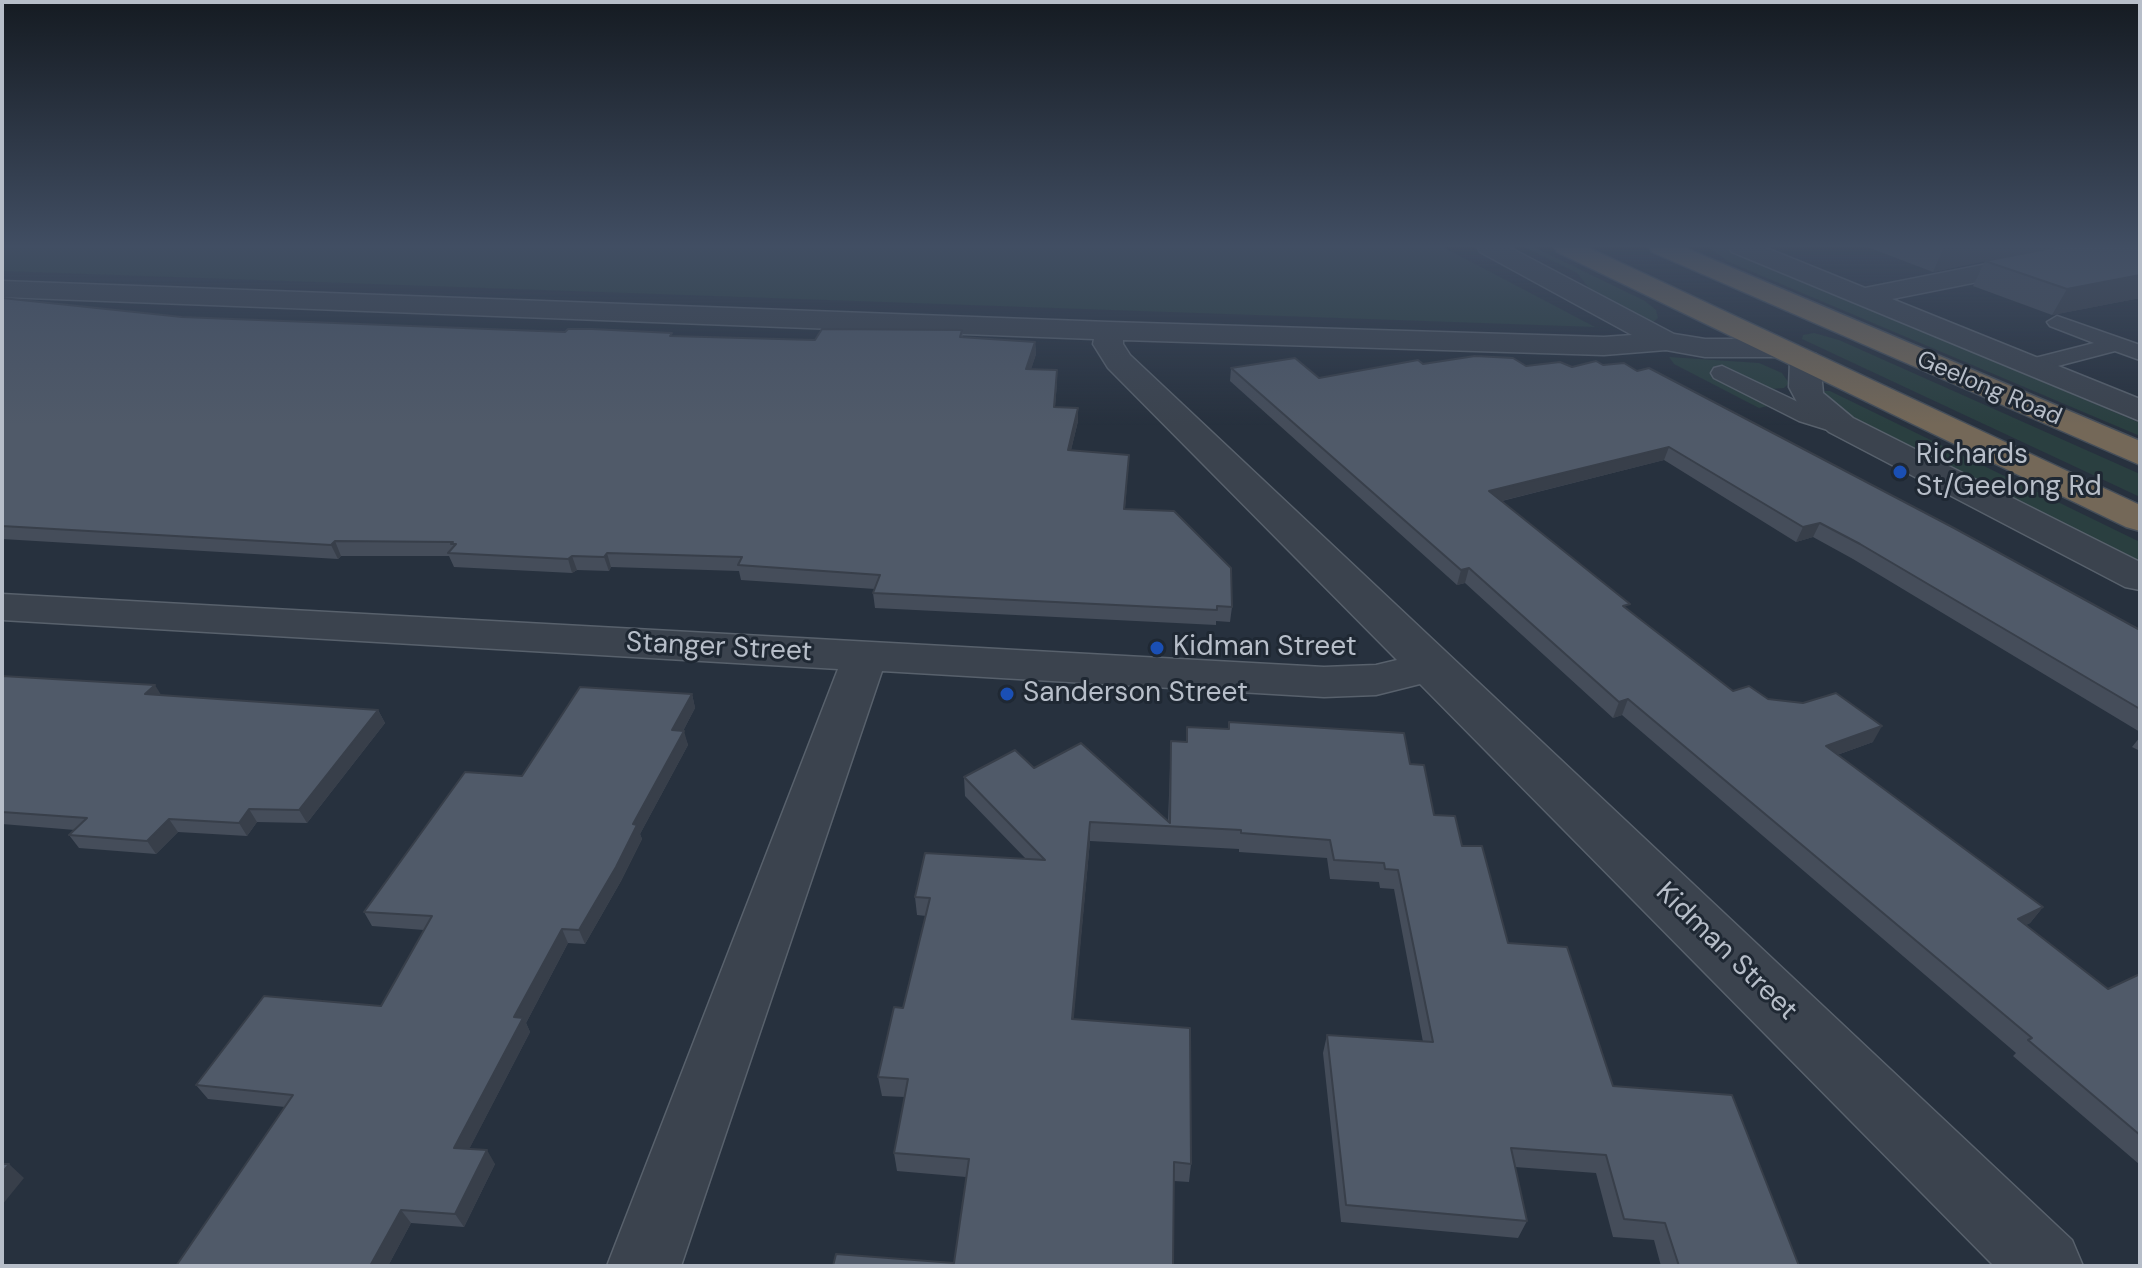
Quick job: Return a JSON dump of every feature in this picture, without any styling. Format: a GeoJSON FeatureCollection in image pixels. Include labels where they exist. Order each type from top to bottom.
{"type":"FeatureCollection","features":[{"type":"Feature","properties":{"kind":"highway","name":"Geelong Road"},"geometry":{"type":"LineString","coordinates":[[1689,306],[2140,519]]}},
{"type":"Feature","properties":{"kind":"highway"},"geometry":{"type":"LineString","coordinates":[[1712,317],[1779,306]]}},
{"type":"Feature","properties":{"kind":"highway"},"geometry":{"type":"LineString","coordinates":[[1791,354],[1793,306]]}},
{"type":"Feature","properties":{"kind":"highway","name":"Geelong Road"},"geometry":{"type":"LineString","coordinates":[[1798,306],[2140,454]]}},
{"type":"Feature","properties":{"kind":"street"},"geometry":{"type":"LineString","coordinates":[[455,306],[1604,346],[1666,341],[1705,348],[1791,354],[1809,397],[1847,429],[2140,578]]}},
{"type":"Feature","properties":{"kind":"street"},"geometry":{"type":"LineString","coordinates":[[1600,306],[1666,341]]}},
{"type":"Feature","properties":{"kind":"street","name":"Geelong Road"},"geometry":{"type":"LineString","coordinates":[[1884,306],[2140,411]]}},
{"type":"Feature","properties":{"kind":"street"},"geometry":{"type":"LineString","coordinates":[[1666,341],[1667,330],[1712,317]]}},
{"type":"Feature","properties":{"kind":"street","name":"Kidman Street"},"geometry":{"type":"LineString","coordinates":[[1109,331],[1108,344],[1119,361],[2046,1266]]}},
{"type":"Feature","properties":{"kind":"street","name":"Stanger Street"},"geometry":{"type":"LineString","coordinates":[[2,607],[1324,682],[1376,680],[1434,666]]}},
{"type":"Feature","properties":{"kind":"street"},"geometry":{"type":"LineString","coordinates":[[644,1266],[865,656]]}},
{"type":"Feature","properties":{"kind":"lane"},"geometry":{"type":"LineString","coordinates":[[2057,322],[2140,353]]}},
{"type":"Feature","properties":{"kind":"lane"},"geometry":{"type":"LineString","coordinates":[[2031,366],[2116,344]]}},
{"type":"Feature","properties":{"kind":"lane"},"geometry":{"type":"LineString","coordinates":[[1722,373],[1808,416],[1847,429]]}},
{"type":"Feature","properties":{"kind":"green space"},"geometry":{"type":"Polygon","coordinates":[[[1003,306],[1555,306],[1595,327],[1003,306]]]}},
{"type":"Feature","properties":{"kind":"green space"},"geometry":{"type":"Polygon","coordinates":[[[1619,306],[1651,306],[1658,318],[1652,323],[1619,306]]]}},
{"type":"Feature","properties":{"kind":"green space"},"geometry":{"type":"Polygon","coordinates":[[[1833,306],[1864,306],[2140,423],[2140,436],[1833,306]]]}},
{"type":"Feature","properties":{"kind":"green space"},"geometry":{"type":"Polygon","coordinates":[[[1814,333],[1839,340],[2140,474],[2140,497],[1802,339],[1803,335],[1814,333]]]}},
{"type":"Feature","properties":{"kind":"green space"},"geometry":{"type":"Polygon","coordinates":[[[1669,357],[1759,363],[1782,373],[1789,383],[1784,388],[1771,389],[1731,370],[1715,374],[1773,405],[1759,408],[1674,364],[1669,357]]]}},
{"type":"Feature","properties":{"kind":"green space"},"geometry":{"type":"Polygon","coordinates":[[[1823,391],[1830,391],[2140,542],[2140,562],[1868,426],[1844,411],[1823,391]]]}},
{"type":"Feature","properties":{"kind":"building"},"geometry":{"type":"Polygon","coordinates":[[[2,306],[79,306],[182,317],[565,332],[568,329],[592,329],[672,333],[670,336],[815,340],[822,329],[962,330],[960,337],[1035,342],[1026,369],[1057,370],[1054,407],[1078,408],[1068,450],[1129,455],[1124,509],[1174,511],[1231,568],[1232,607],[1217,606],[1217,610],[873,593],[880,575],[738,565],[742,557],[607,553],[604,557],[572,556],[568,559],[448,553],[456,544],[451,544],[453,542],[335,541],[331,545],[2,526],[2,306]]]}},
{"type":"Feature","properties":{"kind":"building"},"geometry":{"type":"Polygon","coordinates":[[[1475,356],[1513,358],[1526,366],[1560,362],[1572,367],[1596,361],[1603,365],[1624,363],[1637,371],[1649,368],[1954,528],[2140,630],[2140,709],[1860,544],[1820,523],[1803,527],[1669,447],[1489,491],[1630,604],[1623,606],[1733,691],[1749,686],[1768,699],[1803,703],[1836,693],[1882,726],[1826,746],[2043,907],[2018,919],[2108,989],[2140,974],[2140,1135],[2028,1040],[2032,1038],[1628,699],[1619,702],[1469,568],[1461,570],[1231,368],[1295,358],[1319,378],[1418,360],[1423,364],[1475,356]]]}},
{"type":"Feature","properties":{"kind":"building"},"geometry":{"type":"Polygon","coordinates":[[[2,676],[155,685],[145,694],[378,710],[299,810],[249,809],[239,823],[169,819],[147,841],[69,835],[87,818],[2,812],[2,676]]]}},
{"type":"Feature","properties":{"kind":"building"},"geometry":{"type":"Polygon","coordinates":[[[580,687],[692,694],[672,730],[684,731],[633,824],[637,825],[616,867],[579,930],[562,929],[514,1017],[523,1018],[454,1148],[487,1150],[455,1214],[401,1210],[370,1266],[176,1266],[293,1095],[196,1085],[264,996],[381,1006],[432,916],[364,912],[465,772],[522,776],[580,687]]]}},
{"type":"Feature","properties":{"kind":"building"},"geometry":{"type":"Polygon","coordinates":[[[1229,722],[1404,733],[1410,764],[1424,765],[1434,815],[1455,816],[1462,846],[1482,846],[1508,943],[1567,947],[1613,1086],[1732,1095],[1799,1266],[1679,1266],[1665,1223],[1624,1219],[1606,1155],[1511,1148],[1527,1221],[1346,1205],[1327,1035],[1433,1042],[1398,870],[1385,869],[1384,863],[1334,860],[1330,840],[1241,833],[1241,830],[1090,822],[1072,1019],[1190,1028],[1191,1164],[1174,1162],[1173,1266],[833,1266],[836,1254],[954,1263],[969,1159],[894,1153],[908,1079],[878,1077],[894,1007],[903,1008],[930,898],[915,897],[925,853],[1045,860],[964,777],[1015,750],[1034,768],[1081,743],[1170,823],[1171,741],[1187,742],[1187,727],[1229,729],[1229,722]]]}},
{"type":"Feature","properties":{"kind":"place","name":"Richards St/Geelong Rd"},"geometry":{"type":"Point","coordinates":[1900,472]}},
{"type":"Feature","properties":{"kind":"place","name":"Kidman Street"},"geometry":{"type":"Point","coordinates":[1157,648]}},
{"type":"Feature","properties":{"kind":"place","name":"Sanderson Street"},"geometry":{"type":"Point","coordinates":[1007,694]}}]}
